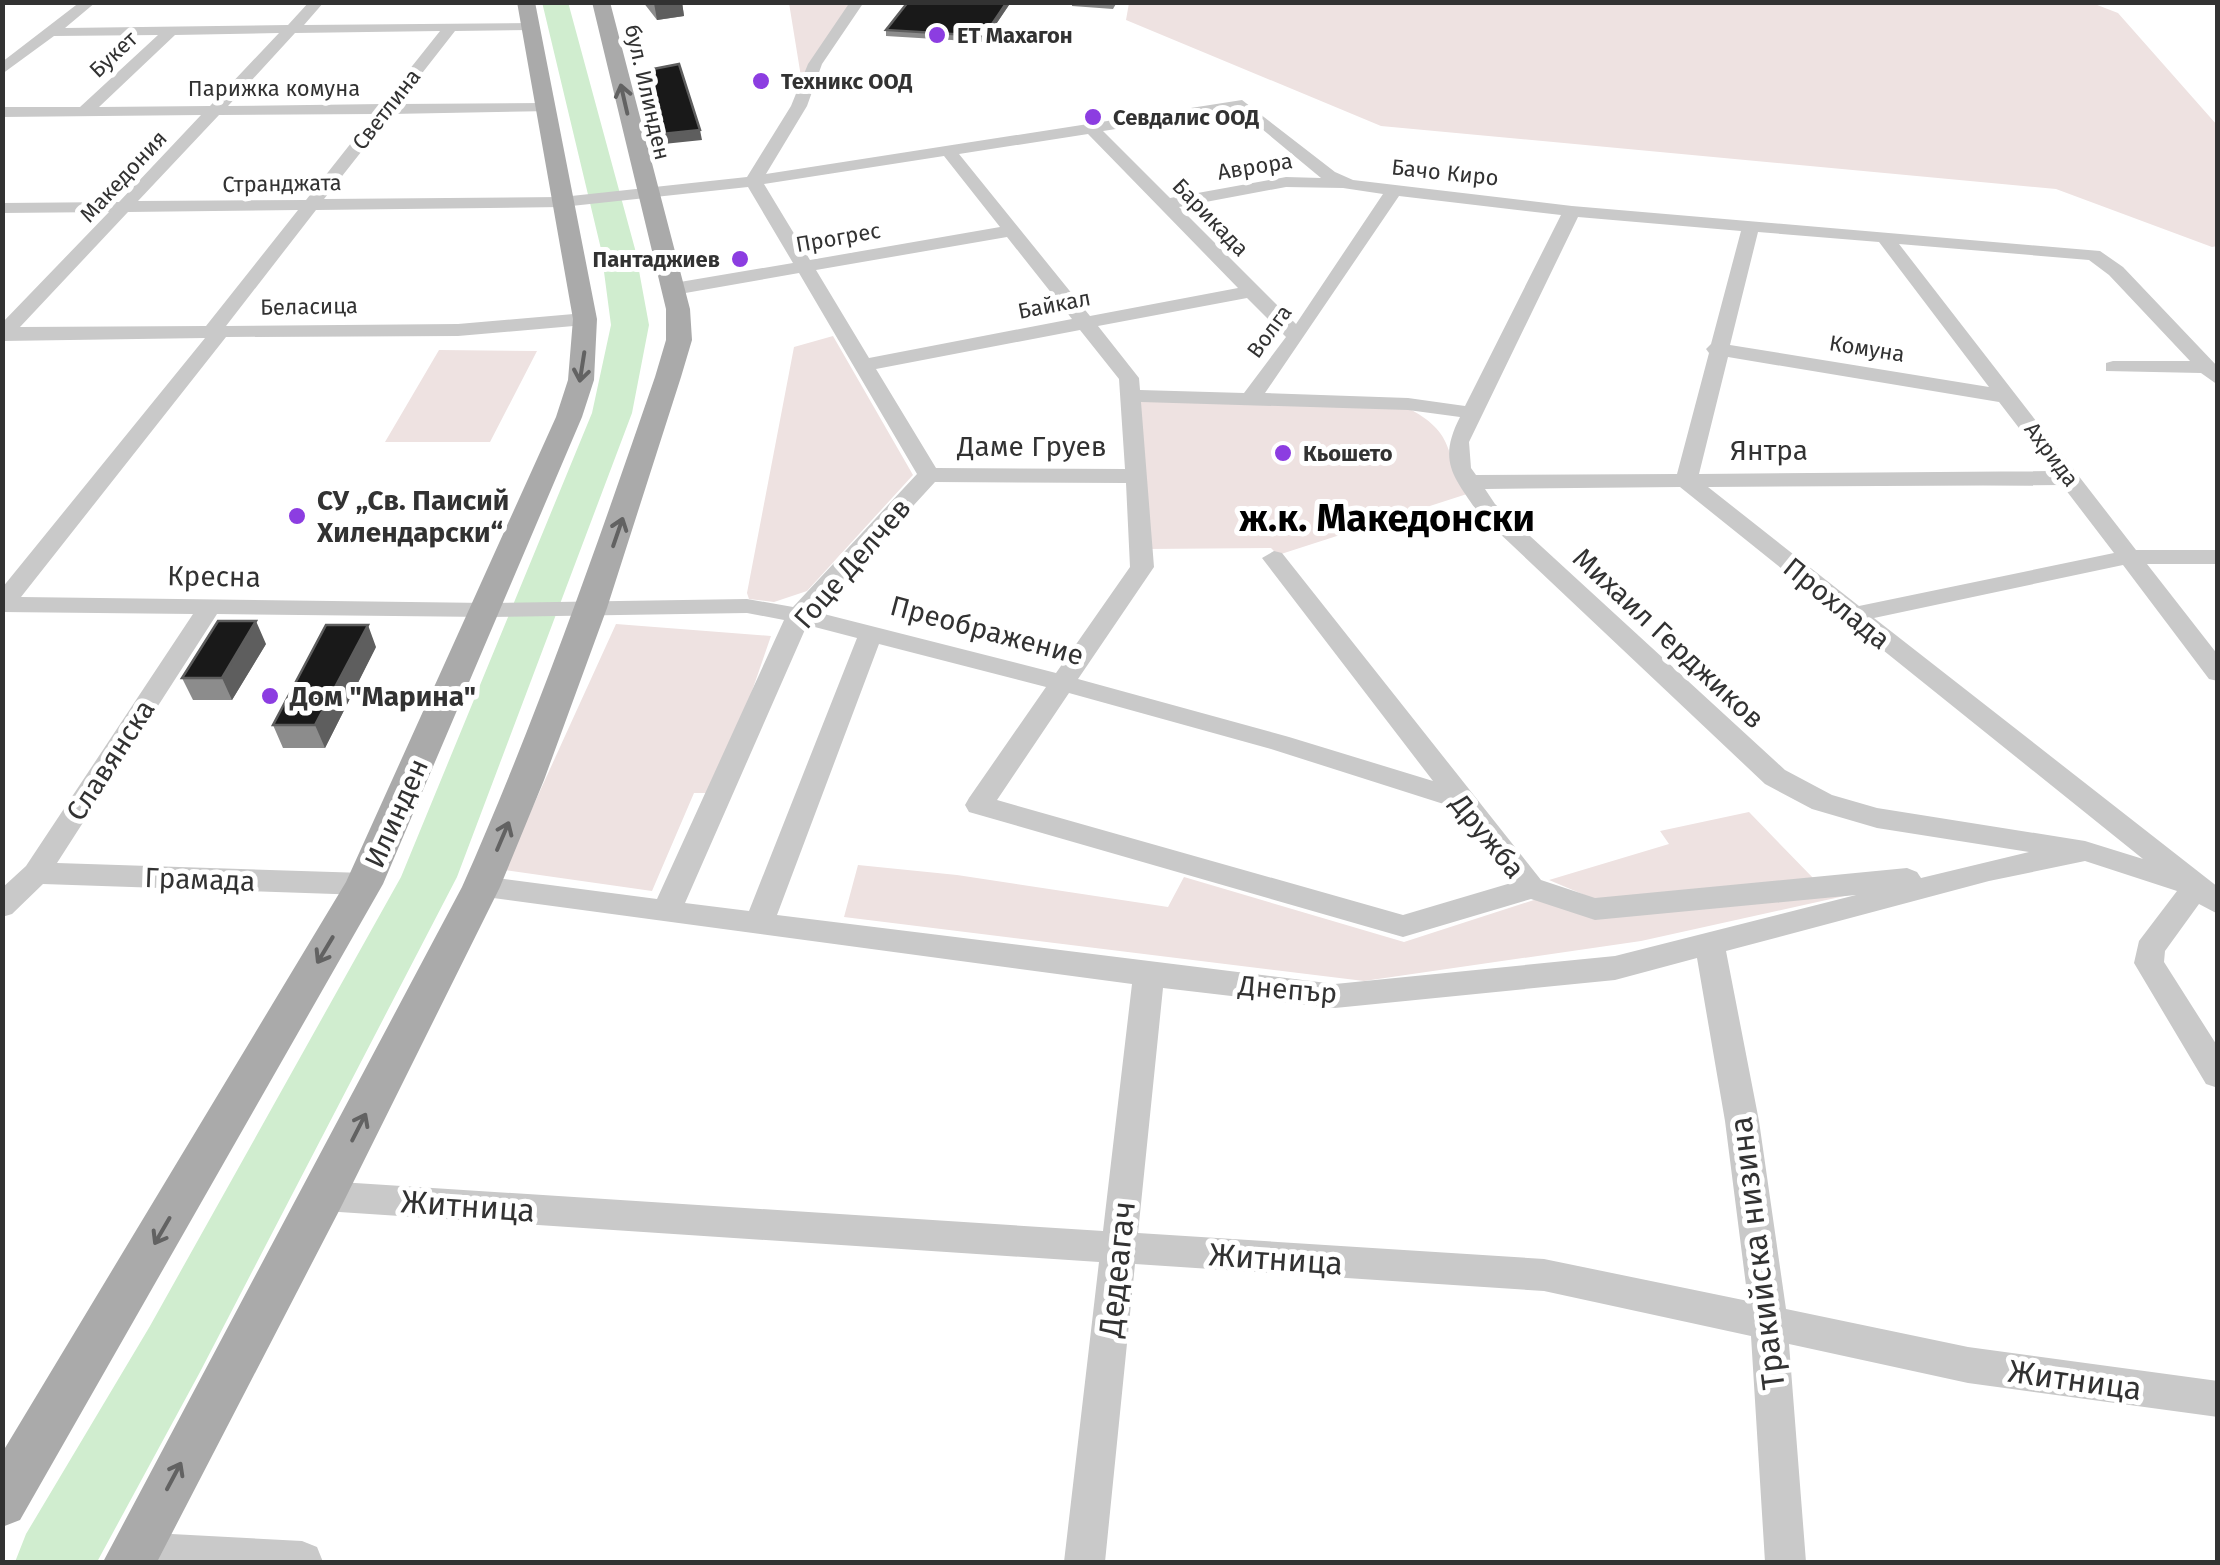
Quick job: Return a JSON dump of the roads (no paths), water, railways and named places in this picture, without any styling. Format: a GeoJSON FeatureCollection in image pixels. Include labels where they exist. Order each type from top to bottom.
{"type":"FeatureCollection","features":[{"type":"Feature","properties":{"kind":"main road","name":"Илинден"},"geometry":{"type":"LineString","coordinates":[[2,1502],[16,1456],[364,884],[500,609],[570,417],[580,380],[586,319],[526,2]]}},
{"type":"Feature","properties":{"kind":"main road","name":"бул. Илинден"},"geometry":{"type":"LineString","coordinates":[[601,2],[631,195]]}},
{"type":"Feature","properties":{"kind":"main road"},"geometry":{"type":"LineString","coordinates":[[132,1557],[324,1196],[481,887],[527,780],[577,608],[679,340],[674,289],[631,195]]}},
{"type":"Feature","properties":{"kind":"street"},"geometry":{"type":"LineString","coordinates":[[2,70],[89,2]]}},
{"type":"Feature","properties":{"kind":"street","name":"Македония"},"geometry":{"type":"LineString","coordinates":[[3,334],[317,2]]}},
{"type":"Feature","properties":{"kind":"street"},"geometry":{"type":"LineString","coordinates":[[753,180],[799,106],[815,64],[856,2]]}},
{"type":"Feature","properties":{"kind":"street"},"geometry":{"type":"LineString","coordinates":[[51,32],[531,26]]}},
{"type":"Feature","properties":{"kind":"street","name":"Светлина"},"geometry":{"type":"LineString","coordinates":[[3,604],[451,27]]}},
{"type":"Feature","properties":{"kind":"street","name":"Букет"},"geometry":{"type":"LineString","coordinates":[[85,112],[172,30]]}},
{"type":"Feature","properties":{"kind":"street","name":"Бачо Киро"},"geometry":{"type":"LineString","coordinates":[[592,199],[948,152],[1242,105],[1329,176],[1350,185],[1572,211],[2094,255],[2116,271],[2212,373]]}},
{"type":"Feature","properties":{"kind":"street","name":"Парижка комуна"},"geometry":{"type":"LineString","coordinates":[[2,112],[546,108]]}},
{"type":"Feature","properties":{"kind":"street","name":"Барикада"},"geometry":{"type":"LineString","coordinates":[[1092,128],[1297,337]]}},
{"type":"Feature","properties":{"kind":"street"},"geometry":{"type":"LineString","coordinates":[[948,152],[1129,378],[1142,567],[979,804],[1402,926],[1531,888]]}},
{"type":"Feature","properties":{"kind":"street","name":"Гоце Делчев"},"geometry":{"type":"LineString","coordinates":[[666,913],[799,615],[930,475],[753,180]]}},
{"type":"Feature","properties":{"kind":"street","name":"Аврора"},"geometry":{"type":"LineString","coordinates":[[1168,204],[1286,182],[1350,185]]}},
{"type":"Feature","properties":{"kind":"street","name":"Волга"},"geometry":{"type":"LineString","coordinates":[[1131,396],[1250,399],[1297,337],[1394,192]]}},
{"type":"Feature","properties":{"kind":"street","name":"Странджата"},"geometry":{"type":"LineString","coordinates":[[2,208],[592,199]]}},
{"type":"Feature","properties":{"kind":"street"},"geometry":{"type":"LineString","coordinates":[[1468,482],[1460,468],[1458,442],[1572,211]]}},
{"type":"Feature","properties":{"kind":"street"},"geometry":{"type":"LineString","coordinates":[[1686,481],[1716,349],[1751,226]]}},
{"type":"Feature","properties":{"kind":"street","name":"Прогрес"},"geometry":{"type":"LineString","coordinates":[[674,289],[1010,230]]}},
{"type":"Feature","properties":{"kind":"street","name":"Ахрида"},"geometry":{"type":"LineString","coordinates":[[1884,237],[2218,673]]}},
{"type":"Feature","properties":{"kind":"street","name":"Байкал"},"geometry":{"type":"LineString","coordinates":[[864,366],[1252,291]]}},
{"type":"Feature","properties":{"kind":"street","name":"Беласица"},"geometry":{"type":"LineString","coordinates":[[3,334],[458,330],[586,319]]}},
{"type":"Feature","properties":{"kind":"street","name":"Комуна"},"geometry":{"type":"LineString","coordinates":[[1716,349],[2009,397]]}},
{"type":"Feature","properties":{"kind":"street"},"geometry":{"type":"LineString","coordinates":[[2113,367],[2212,373]]}},
{"type":"Feature","properties":{"kind":"street"},"geometry":{"type":"LineString","coordinates":[[1250,399],[1408,404],[1472,413]]}},
{"type":"Feature","properties":{"kind":"street","name":"Даме Груев"},"geometry":{"type":"LineString","coordinates":[[930,475],[1134,476]]}},
{"type":"Feature","properties":{"kind":"street","name":"Янтра"},"geometry":{"type":"LineString","coordinates":[[1468,482],[2071,478]]}},
{"type":"Feature","properties":{"kind":"street","name":"Прохлада"},"geometry":{"type":"LineString","coordinates":[[1686,481],[1850,615],[2207,894]]}},
{"type":"Feature","properties":{"kind":"street","name":"Михаил Герджиков"},"geometry":{"type":"LineString","coordinates":[[1468,482],[1487,509],[1775,778],[1822,802],[1877,818],[2086,851]]}},
{"type":"Feature","properties":{"kind":"street"},"geometry":{"type":"LineString","coordinates":[[1850,615],[2130,558],[2218,557]]}},
{"type":"Feature","properties":{"kind":"street","name":"Дружба"},"geometry":{"type":"LineString","coordinates":[[1274,558],[1458,800],[1531,888],[1595,909],[1988,871]]}},
{"type":"Feature","properties":{"kind":"street","name":"Кресна"},"geometry":{"type":"LineString","coordinates":[[3,604],[500,609]]}},
{"type":"Feature","properties":{"kind":"street","name":"Преображение"},"geometry":{"type":"LineString","coordinates":[[500,609],[726,605],[799,615],[1280,743],[1458,800]]}},
{"type":"Feature","properties":{"kind":"street","name":"Славянска"},"geometry":{"type":"LineString","coordinates":[[2,906],[210,606]]}},
{"type":"Feature","properties":{"kind":"street"},"geometry":{"type":"LineString","coordinates":[[759,924],[871,634]]}},
{"type":"Feature","properties":{"kind":"street"},"geometry":{"type":"LineString","coordinates":[[2086,851],[2207,894],[2150,949],[2149,963],[2218,1076]]}},
{"type":"Feature","properties":{"kind":"street","name":"Днепър"},"geometry":{"type":"LineString","coordinates":[[481,887],[1335,996],[1615,968],[1988,871],[2086,851]]}},
{"type":"Feature","properties":{"kind":"street","name":"Грамада"},"geometry":{"type":"LineString","coordinates":[[21,881],[364,884]]}},
{"type":"Feature","properties":{"kind":"street","name":"Тракийска низина"},"geometry":{"type":"LineString","coordinates":[[1710,945],[1742,1120],[1769,1321],[1785,1562]]}},
{"type":"Feature","properties":{"kind":"street","name":"Дедеагач"},"geometry":{"type":"LineString","coordinates":[[1084,1562],[1149,975]]}},
{"type":"Feature","properties":{"kind":"street","name":"Житница"},"geometry":{"type":"LineString","coordinates":[[324,1196],[1544,1276],[1968,1366],[2218,1399]]}},
{"type":"Feature","properties":{"kind":"street"},"geometry":{"type":"LineString","coordinates":[[132,1557],[302,1562]]}},
{"type":"Feature","properties":{"kind":"waterway"},"geometry":{"type":"LineString","coordinates":[[54,1562],[175,1349],[429,877],[612,413],[630,325],[618,249],[555,2]]}},
{"type":"Feature","properties":{"kind":"place","name":"ЕТ Махагон"},"geometry":{"type":"Point","coordinates":[937,35]}},
{"type":"Feature","properties":{"kind":"place","name":"Техникс ООД"},"geometry":{"type":"Point","coordinates":[761,81]}},
{"type":"Feature","properties":{"kind":"place","name":"Севдалис ООД"},"geometry":{"type":"Point","coordinates":[1093,117]}},
{"type":"Feature","properties":{"kind":"place","name":"Пантаджиев"},"geometry":{"type":"Point","coordinates":[740,259]}},
{"type":"Feature","properties":{"kind":"place","name":"Кьошето"},"geometry":{"type":"Point","coordinates":[1283,453]}},
{"type":"Feature","properties":{"kind":"place","name":"СУ „Св. Паисий Хилендарски“"},"geometry":{"type":"Point","coordinates":[297,516]}},
{"type":"Feature","properties":{"kind":"place","name":"Дом \"Марина\""},"geometry":{"type":"Point","coordinates":[270,696]}},
{"type":"Feature","properties":{"kind":"district","name":"ж.к. Македонски"},"geometry":{"type":"Point","coordinates":[1387,518]}}]}
